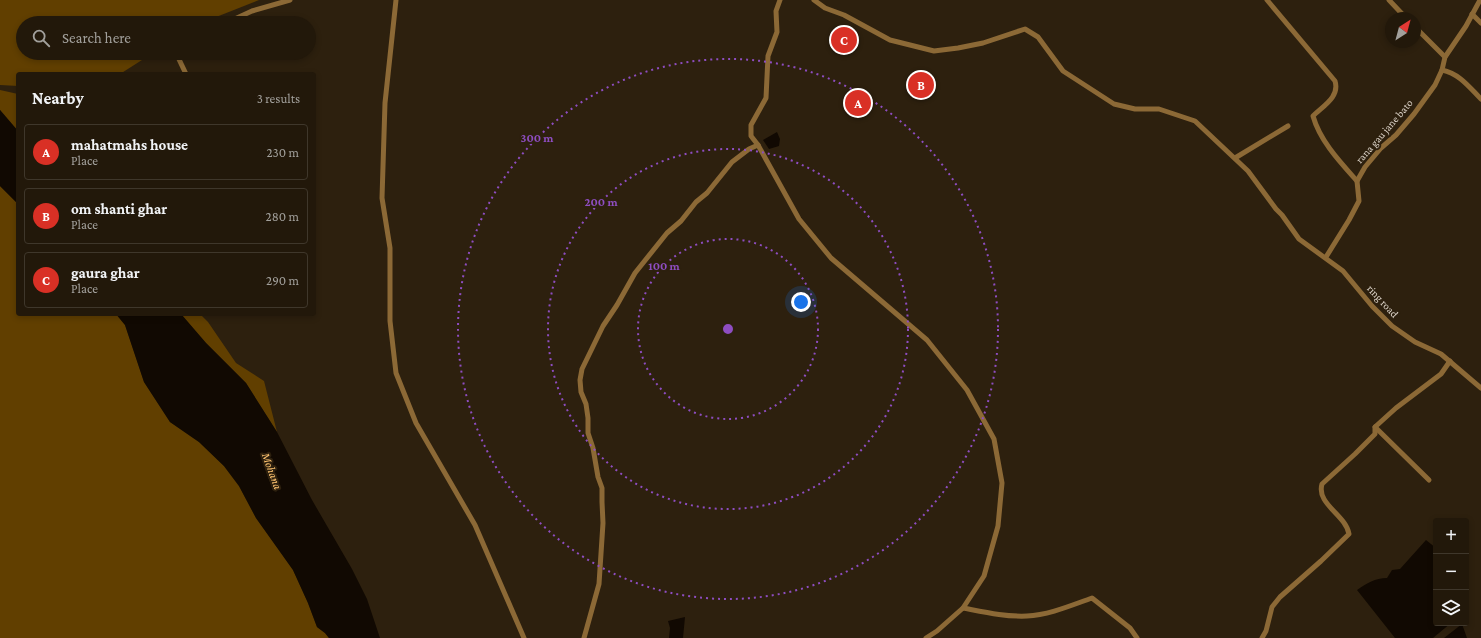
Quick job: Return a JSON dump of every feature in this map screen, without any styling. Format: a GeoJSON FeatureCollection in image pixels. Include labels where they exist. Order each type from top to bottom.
{"type":"FeatureCollection","features":[{"type":"Feature","properties":{"kind":"street"},"geometry":{"type":"LineString","coordinates":[[241,16],[252,11],[290,0]]}},
{"type":"Feature","properties":{"kind":"street"},"geometry":{"type":"LineString","coordinates":[[396,0],[385,103],[382,198],[390,248],[390,321],[396,373],[416,423],[475,525],[524,638]]}},
{"type":"Feature","properties":{"kind":"street"},"geometry":{"type":"LineString","coordinates":[[780,0],[776,11],[777,32],[768,56],[766,98],[751,125],[751,136],[758,145],[799,219],[831,258],[927,340],[967,390],[994,439],[1002,483],[998,526],[984,576],[963,608],[937,631],[926,638]]}},
{"type":"Feature","properties":{"kind":"street","name":"ring road"},"geometry":{"type":"LineString","coordinates":[[814,0],[825,8],[844,15],[890,40],[934,51],[983,43],[1026,29],[1038,37],[1063,71],[1114,104],[1135,109],[1159,109],[1195,121],[1236,158],[1248,171],[1282,215],[1298,239],[1326,257],[1343,271],[1372,306],[1392,326],[1414,342],[1441,354],[1481,388]]}},
{"type":"Feature","properties":{"kind":"street"},"geometry":{"type":"LineString","coordinates":[[1267,0],[1335,81],[1337,87],[1335,95],[1313,116],[1316,128],[1340,163],[1356,181]]}},
{"type":"Feature","properties":{"kind":"street"},"geometry":{"type":"LineString","coordinates":[[1389,0],[1400,12]]}},
{"type":"Feature","properties":{"kind":"street","name":"rana gau jane bato"},"geometry":{"type":"LineString","coordinates":[[1326,257],[1350,220],[1359,201],[1356,181],[1365,167],[1381,148],[1396,135],[1435,85],[1442,70],[1445,57],[1480,0]]}},
{"type":"Feature","properties":{"kind":"street"},"geometry":{"type":"LineString","coordinates":[[1472,14],[1481,23]]}},
{"type":"Feature","properties":{"kind":"street"},"geometry":{"type":"LineString","coordinates":[[1421,33],[1445,57]]}},
{"type":"Feature","properties":{"kind":"street"},"geometry":{"type":"LineString","coordinates":[[179,60],[185,72]]}},
{"type":"Feature","properties":{"kind":"street"},"geometry":{"type":"LineString","coordinates":[[1442,70],[1452,72],[1460,77],[1481,99]]}},
{"type":"Feature","properties":{"kind":"street"},"geometry":{"type":"LineString","coordinates":[[1236,158],[1288,126]]}},
{"type":"Feature","properties":{"kind":"street"},"geometry":{"type":"LineString","coordinates":[[584,638],[600,584],[604,523],[602,488],[598,477],[594,448],[588,433],[586,404],[581,392],[580,380],[582,369],[603,326],[617,306],[635,273],[667,233],[681,221],[696,202],[707,193],[732,162],[749,149],[758,145]]}},
{"type":"Feature","properties":{"kind":"street"},"geometry":{"type":"LineString","coordinates":[[1375,427],[1396,408],[1441,374],[1450,361]]}},
{"type":"Feature","properties":{"kind":"street"},"geometry":{"type":"LineString","coordinates":[[1375,427],[1429,480]]}},
{"type":"Feature","properties":{"kind":"street"},"geometry":{"type":"LineString","coordinates":[[1262,638],[1266,631],[1272,607],[1276,602],[1349,534],[1348,527],[1323,498],[1320,490],[1322,484],[1376,434],[1375,427]]}},
{"type":"Feature","properties":{"kind":"street"},"geometry":{"type":"LineString","coordinates":[[963,608],[995,614],[1028,616],[1057,610],[1092,598],[1130,628],[1138,638]]}},
{"type":"Feature","properties":{"kind":"shaded area"},"geometry":{"type":"Polygon","coordinates":[[[0,0],[259,0],[219,16],[16,16],[16,60],[142,60],[123,72],[16,72],[16,86],[0,85],[0,0]]]}},
{"type":"Feature","properties":{"kind":"shaded area"},"geometry":{"type":"Polygon","coordinates":[[[0,90],[16,94],[16,129],[0,110],[0,90]]]}},
{"type":"Feature","properties":{"kind":"shaded area"},"geometry":{"type":"Polygon","coordinates":[[[0,186],[16,202],[16,316],[118,316],[125,325],[144,382],[170,422],[199,442],[224,466],[239,486],[256,518],[293,570],[317,627],[329,638],[0,638],[0,186]]]}},
{"type":"Feature","properties":{"kind":"shaded area"},"geometry":{"type":"Polygon","coordinates":[[[183,316],[202,316],[208,322],[236,363],[264,381],[277,432],[246,383],[206,343],[183,316]]]}},
{"type":"Feature","properties":{"kind":"water"},"geometry":{"type":"Polygon","coordinates":[[[0,110],[16,129],[16,202],[0,186],[0,110]]]}},
{"type":"Feature","properties":{"kind":"water"},"geometry":{"type":"Polygon","coordinates":[[[777,132],[780,139],[779,146],[769,149],[763,140],[777,132]]]}},
{"type":"Feature","properties":{"kind":"water","name":"Mohana"},"geometry":{"type":"Polygon","coordinates":[[[118,316],[183,316],[206,343],[246,383],[277,432],[312,500],[352,569],[367,599],[380,638],[329,638],[317,627],[293,570],[256,518],[239,486],[224,466],[199,442],[170,422],[144,382],[125,325],[118,316]]]}},
{"type":"Feature","properties":{"kind":"water"},"geometry":{"type":"Polygon","coordinates":[[[1426,540],[1433,546],[1433,626],[1447,626],[1433,638],[1395,638],[1357,590],[1371,581],[1387,578],[1392,570],[1400,569],[1426,540]]]}},
{"type":"Feature","properties":{"kind":"water"},"geometry":{"type":"Polygon","coordinates":[[[685,617],[683,638],[669,638],[670,628],[668,621],[685,617]]]}},
{"type":"Feature","properties":{"kind":"water"},"geometry":{"type":"Polygon","coordinates":[[[1459,626],[1463,626],[1467,638],[1444,638],[1459,626]]]}},
{"type":"Feature","properties":{"kind":"place","name":"gaura ghar"},"geometry":{"type":"Point","coordinates":[844,40]}},
{"type":"Feature","properties":{"kind":"place","name":"om shanti ghar"},"geometry":{"type":"Point","coordinates":[921,85]}},
{"type":"Feature","properties":{"kind":"place","name":"mahatmahs house"},"geometry":{"type":"Point","coordinates":[858,103]}}]}
